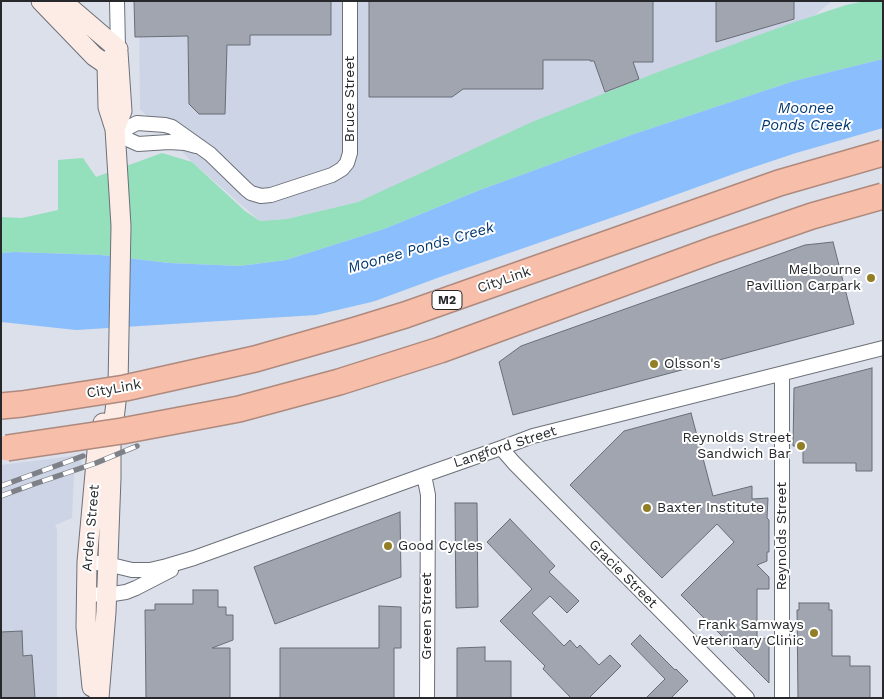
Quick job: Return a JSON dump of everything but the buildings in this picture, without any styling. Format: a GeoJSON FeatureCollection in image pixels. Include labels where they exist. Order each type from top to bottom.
{"type":"FeatureCollection","features":[{"type":"Feature","properties":{"kind":"highway","name":"CityLink"},"geometry":{"type":"LineString","coordinates":[[1,406],[125,388],[255,359],[424,308],[779,183],[883,153]]}},
{"type":"Feature","properties":{"kind":"highway"},"geometry":{"type":"LineString","coordinates":[[7,448],[122,431],[239,409],[338,382],[440,350],[713,250],[812,216],[883,196]]}},
{"type":"Feature","properties":{"kind":"street"},"geometry":{"type":"LineString","coordinates":[[41,1],[84,48],[94,56],[115,59]]}},
{"type":"Feature","properties":{"kind":"street"},"geometry":{"type":"LineString","coordinates":[[62,1],[115,59]]}},
{"type":"Feature","properties":{"kind":"street","name":"Arden Street"},"geometry":{"type":"LineString","coordinates":[[99,698],[112,478],[111,444],[119,361],[121,226],[116,132],[108,107],[115,59],[117,1]]}},
{"type":"Feature","properties":{"kind":"street","name":"Bruce Street"},"geometry":{"type":"LineString","coordinates":[[201,148],[252,193],[261,196],[271,195],[332,175],[342,169],[347,163],[350,153],[350,1]]}},
{"type":"Feature","properties":{"kind":"street"},"geometry":{"type":"LineString","coordinates":[[116,132],[136,123],[165,125],[178,130],[201,148]]}},
{"type":"Feature","properties":{"kind":"street"},"geometry":{"type":"LineString","coordinates":[[116,132],[138,144],[177,142],[201,148]]}},
{"type":"Feature","properties":{"kind":"street","name":"Langford Street"},"geometry":{"type":"LineString","coordinates":[[88,562],[132,570],[150,570],[167,566],[533,436],[883,348]]}},
{"type":"Feature","properties":{"kind":"street","name":"Arden Street"},"geometry":{"type":"LineString","coordinates":[[93,698],[86,627],[88,562],[97,450],[114,388],[119,361]]}},
{"type":"Feature","properties":{"kind":"street","name":"Reynolds Street"},"geometry":{"type":"LineString","coordinates":[[782,374],[782,698]]}},
{"type":"Feature","properties":{"kind":"street","name":"Gracie Street"},"geometry":{"type":"LineString","coordinates":[[501,448],[747,698]]}},
{"type":"Feature","properties":{"kind":"street","name":"Green Street"},"geometry":{"type":"LineString","coordinates":[[424,475],[428,495],[427,698]]}},
{"type":"Feature","properties":{"kind":"street","name":"Langford Street"},"geometry":{"type":"LineString","coordinates":[[86,594],[106,595],[131,590],[194,558]]}},
{"type":"Feature","properties":{"kind":"shaded area"},"geometry":{"type":"Polygon","coordinates":[[[139,1],[832,1],[815,15],[358,202],[287,219],[260,221],[192,162],[140,109],[139,1]]]}},
{"type":"Feature","properties":{"kind":"shaded area"},"geometry":{"type":"Polygon","coordinates":[[[81,455],[82,470],[74,473],[72,518],[55,525],[57,530],[57,698],[1,698],[1,465],[81,455]]]}},
{"type":"Feature","properties":{"kind":"green space"},"geometry":{"type":"Polygon","coordinates":[[[866,1],[883,1],[883,59],[794,81],[634,134],[480,190],[384,229],[286,260],[240,266],[169,263],[101,255],[1,253],[1,217],[22,218],[58,210],[58,160],[83,158],[96,177],[162,153],[192,162],[245,211],[260,221],[287,219],[358,202],[532,122],[653,74],[789,24],[846,5],[866,1]]]}},
{"type":"Feature","properties":{"kind":"water","name":"Moonee Ponds Creek"},"geometry":{"type":"Polygon","coordinates":[[[883,59],[883,135],[722,184],[380,300],[316,315],[76,330],[1,322],[1,253],[101,255],[169,263],[240,266],[286,260],[384,229],[480,190],[634,134],[794,81],[883,59]]]}},
{"type":"Feature","properties":{"kind":"pier"},"geometry":{"type":"Polygon","coordinates":[[[883,128],[883,137],[723,186],[381,302],[356,308],[739,172],[796,153],[883,128]]]}},
{"type":"Feature","properties":{"kind":"railway"},"geometry":{"type":"LineString","coordinates":[[1,496],[96,463],[137,446]]}},
{"type":"Feature","properties":{"kind":"railway"},"geometry":{"type":"LineString","coordinates":[[1,486],[83,456]]}},
{"type":"Feature","properties":{"kind":"place","name":"Melbourne Pavillion Carpark"},"geometry":{"type":"Point","coordinates":[871,278]}},
{"type":"Feature","properties":{"kind":"place","name":"Olsson's"},"geometry":{"type":"Point","coordinates":[654,364]}},
{"type":"Feature","properties":{"kind":"place","name":"Reynolds Street Sandwich Bar"},"geometry":{"type":"Point","coordinates":[801,446]}},
{"type":"Feature","properties":{"kind":"place","name":"Baxter Institute"},"geometry":{"type":"Point","coordinates":[647,508]}},
{"type":"Feature","properties":{"kind":"place","name":"Good Cycles"},"geometry":{"type":"Point","coordinates":[388,546]}},
{"type":"Feature","properties":{"kind":"place","name":"Frank Samways Veterinary Clinic"},"geometry":{"type":"Point","coordinates":[814,633]}}]}
